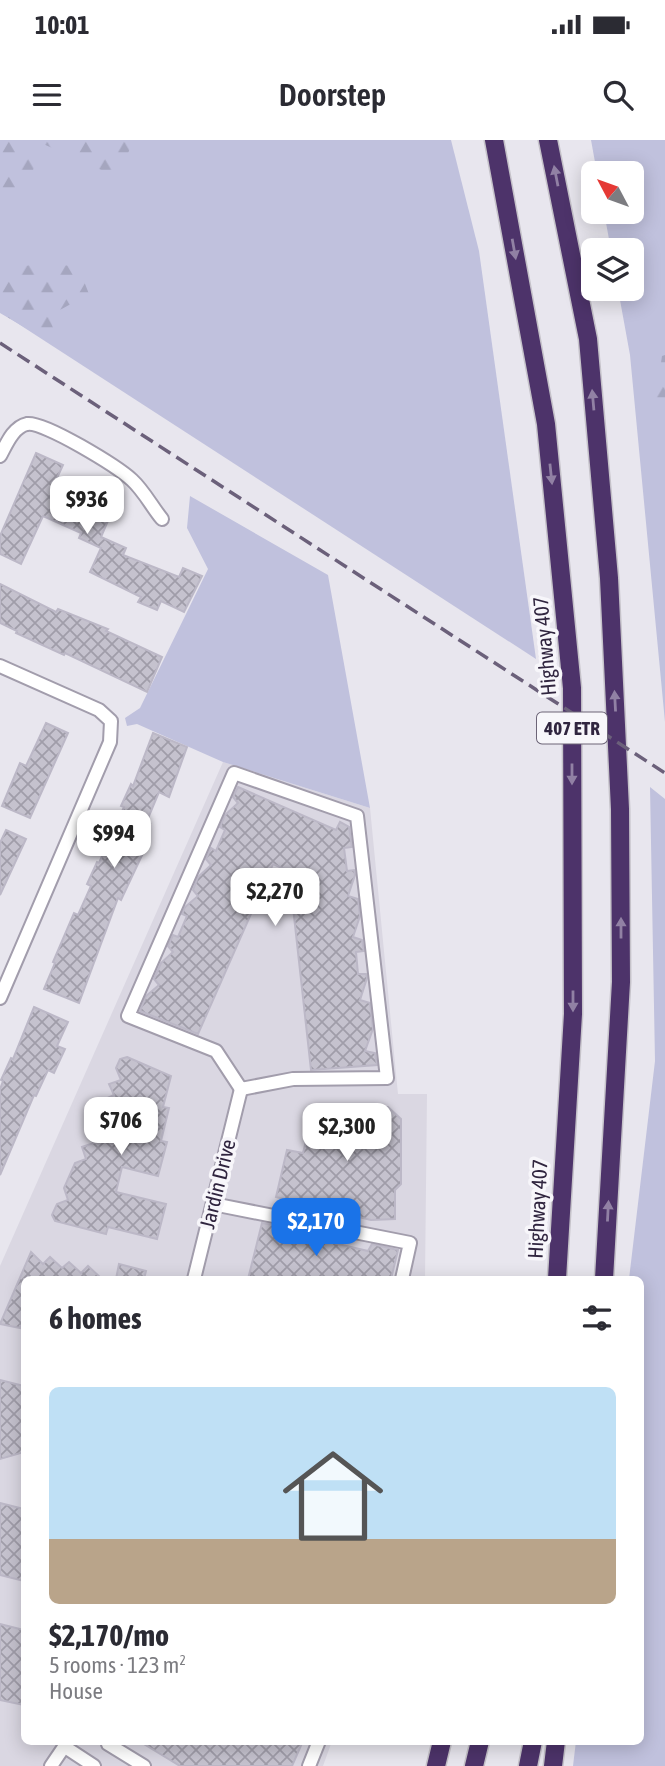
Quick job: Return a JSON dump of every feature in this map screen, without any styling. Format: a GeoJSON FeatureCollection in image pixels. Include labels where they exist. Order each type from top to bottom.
{"type":"FeatureCollection","features":[{"type":"Feature","properties":{"kind":"highway","name":"Highway 407"},"geometry":{"type":"LineString","coordinates":[[494,140],[546,424],[572,688],[573,1014],[557,1276]]}},
{"type":"Feature","properties":{"kind":"highway","name":"407 ETR"},"geometry":{"type":"LineString","coordinates":[[548,140],[588,339],[609,591],[620,809],[621,982],[604,1276]]}},
{"type":"Feature","properties":{"kind":"highway"},"geometry":{"type":"LineString","coordinates":[[436,1766],[441,1745]]}},
{"type":"Feature","properties":{"kind":"highway"},"geometry":{"type":"LineString","coordinates":[[474,1766],[479,1745]]}},
{"type":"Feature","properties":{"kind":"highway"},"geometry":{"type":"LineString","coordinates":[[528,1766],[532,1745]]}},
{"type":"Feature","properties":{"kind":"highway"},"geometry":{"type":"LineString","coordinates":[[553,1766],[556,1745]]}},
{"type":"Feature","properties":{"kind":"street"},"geometry":{"type":"LineString","coordinates":[[0,456],[20,427],[29,423],[44,426],[132,480],[162,519]]}},
{"type":"Feature","properties":{"kind":"street"},"geometry":{"type":"LineString","coordinates":[[0,666],[99,710],[111,721],[110,742],[0,998]]}},
{"type":"Feature","properties":{"kind":"street"},"geometry":{"type":"LineString","coordinates":[[234,774],[357,816],[387,1078],[293,1079],[242,1090],[216,1051],[128,1016],[234,774]]}},
{"type":"Feature","properties":{"kind":"street","name":"Jardin Drive"},"geometry":{"type":"LineString","coordinates":[[195,1276],[242,1090]]}},
{"type":"Feature","properties":{"kind":"street"},"geometry":{"type":"LineString","coordinates":[[213,1204],[410,1243],[403,1276]]}},
{"type":"Feature","properties":{"kind":"street"},"geometry":{"type":"LineString","coordinates":[[51,1766],[66,1745]]}},
{"type":"Feature","properties":{"kind":"street"},"geometry":{"type":"LineString","coordinates":[[68,1745],[94,1766],[108,1745]]}},
{"type":"Feature","properties":{"kind":"street"},"geometry":{"type":"LineString","coordinates":[[112,1745],[144,1766]]}},
{"type":"Feature","properties":{"kind":"street"},"geometry":{"type":"LineString","coordinates":[[309,1766],[317,1745]]}},
{"type":"Feature","properties":{"kind":"shaded area"},"geometry":{"type":"Polygon","coordinates":[[[223,762],[370,808],[398,1094],[427,1094],[425,1276],[21,1276],[21,1745],[331,1745],[323,1766],[0,1766],[0,1266],[223,762]]]}},
{"type":"Feature","properties":{"kind":"green space"},"geometry":{"type":"Polygon","coordinates":[[[0,140],[451,140],[479,251],[536,659],[0,312],[0,140]]]}},
{"type":"Feature","properties":{"kind":"green space"},"geometry":{"type":"Polygon","coordinates":[[[0,140],[134,140],[117,177],[41,143],[30,181],[0,197],[0,140]]]}},
{"type":"Feature","properties":{"kind":"green space"},"geometry":{"type":"Polygon","coordinates":[[[591,140],[665,140],[665,722],[630,355],[620,301],[644,301],[644,238],[609,238],[606,224],[644,224],[644,161],[595,161],[591,140]]]}},
{"type":"Feature","properties":{"kind":"green space"},"geometry":{"type":"Polygon","coordinates":[[[37,264],[78,266],[89,294],[49,316],[60,348],[0,313],[0,270],[37,264]]]}},
{"type":"Feature","properties":{"kind":"green space"},"geometry":{"type":"Polygon","coordinates":[[[665,355],[665,415],[653,414],[662,356],[665,355]]]}},
{"type":"Feature","properties":{"kind":"green space"},"geometry":{"type":"Polygon","coordinates":[[[190,496],[328,575],[370,808],[223,762],[137,724],[127,726],[125,718],[140,708],[208,569],[187,528],[190,496]]]}},
{"type":"Feature","properties":{"kind":"green space"},"geometry":{"type":"Polygon","coordinates":[[[650,787],[665,799],[665,1766],[573,1766],[576,1745],[644,1745],[644,1276],[629,1276],[655,1061],[650,787]]]}},
{"type":"Feature","properties":{"kind":"building"},"geometry":{"type":"Polygon","coordinates":[[[36,453],[63,465],[57,478],[92,494],[90,499],[113,509],[101,537],[126,548],[123,555],[179,577],[183,568],[202,576],[184,612],[161,601],[157,610],[138,602],[141,597],[90,572],[101,548],[79,538],[81,533],[43,516],[21,564],[0,554],[0,536],[36,453]]]}},
{"type":"Feature","properties":{"kind":"building"},"geometry":{"type":"Polygon","coordinates":[[[0,584],[56,612],[58,609],[108,629],[106,631],[162,657],[147,692],[16,633],[17,631],[0,623],[0,584]]]}},
{"type":"Feature","properties":{"kind":"building"},"geometry":{"type":"Polygon","coordinates":[[[46,723],[68,733],[30,818],[2,806],[20,763],[26,766],[46,723]]]}},
{"type":"Feature","properties":{"kind":"building"},"geometry":{"type":"Polygon","coordinates":[[[153,733],[187,747],[169,797],[159,792],[146,823],[150,824],[139,849],[144,851],[121,900],[118,898],[79,1003],[44,989],[74,913],[78,915],[91,886],[87,884],[124,807],[121,806],[131,784],[133,786],[153,733]]]}},
{"type":"Feature","properties":{"kind":"building"},"geometry":{"type":"Polygon","coordinates":[[[238,787],[336,830],[340,822],[349,827],[352,847],[344,848],[347,871],[354,870],[355,875],[348,896],[358,899],[360,916],[353,937],[362,940],[364,951],[356,952],[358,974],[366,974],[367,978],[360,1000],[370,1003],[373,1029],[365,1051],[375,1053],[377,1065],[311,1070],[289,871],[273,864],[198,1034],[140,1011],[146,996],[159,985],[154,979],[161,963],[173,952],[168,946],[173,935],[178,937],[187,916],[182,914],[185,907],[198,896],[193,890],[198,877],[211,865],[206,859],[211,848],[216,851],[225,830],[220,827],[225,815],[238,803],[233,797],[238,787]]]}},
{"type":"Feature","properties":{"kind":"building"},"geometry":{"type":"Polygon","coordinates":[[[6,830],[26,839],[0,895],[0,843],[6,830]]]}},
{"type":"Feature","properties":{"kind":"building"},"geometry":{"type":"Polygon","coordinates":[[[34,1007],[68,1022],[57,1046],[65,1049],[54,1073],[48,1070],[36,1096],[34,1095],[0,1175],[1,1080],[11,1058],[13,1059],[34,1007]]]}},
{"type":"Feature","properties":{"kind":"building"},"geometry":{"type":"Polygon","coordinates":[[[127,1057],[171,1076],[163,1107],[169,1108],[161,1141],[167,1142],[158,1176],[122,1167],[116,1192],[166,1204],[157,1239],[108,1227],[106,1234],[55,1221],[52,1215],[57,1204],[68,1200],[64,1188],[75,1163],[86,1159],[82,1147],[94,1143],[89,1132],[100,1127],[95,1116],[107,1111],[103,1100],[114,1095],[109,1084],[121,1080],[116,1068],[120,1059],[127,1057]]]}},
{"type":"Feature","properties":{"kind":"building"},"geometry":{"type":"Polygon","coordinates":[[[315,1105],[388,1107],[401,1119],[401,1184],[395,1190],[395,1219],[371,1220],[276,1197],[287,1150],[303,1153],[315,1105]]]}},
{"type":"Feature","properties":{"kind":"building"},"geometry":{"type":"Polygon","coordinates":[[[262,1223],[322,1234],[321,1240],[368,1251],[372,1244],[398,1250],[392,1276],[249,1276],[262,1223]]]}},
{"type":"Feature","properties":{"kind":"building"},"geometry":{"type":"Polygon","coordinates":[[[31,1252],[43,1264],[50,1257],[62,1268],[69,1262],[81,1273],[88,1266],[99,1276],[21,1276],[21,1326],[0,1324],[31,1252]]]}},
{"type":"Feature","properties":{"kind":"building"},"geometry":{"type":"Polygon","coordinates":[[[119,1264],[146,1271],[145,1276],[117,1276],[119,1264]]]}},
{"type":"Feature","properties":{"kind":"building"},"geometry":{"type":"Polygon","coordinates":[[[0,1380],[21,1385],[21,1453],[0,1459],[0,1380]]]}},
{"type":"Feature","properties":{"kind":"building"},"geometry":{"type":"Polygon","coordinates":[[[0,1503],[21,1508],[21,1580],[0,1575],[0,1503]]]}},
{"type":"Feature","properties":{"kind":"building"},"geometry":{"type":"Polygon","coordinates":[[[0,1624],[21,1629],[21,1704],[0,1700],[0,1624]]]}},
{"type":"Feature","properties":{"kind":"building"},"geometry":{"type":"Polygon","coordinates":[[[146,1745],[301,1745],[292,1766],[180,1766],[146,1745]]]}},
{"type":"Feature","properties":{"kind":"railway"},"geometry":{"type":"LineString","coordinates":[[0,343],[665,773]]}}]}
